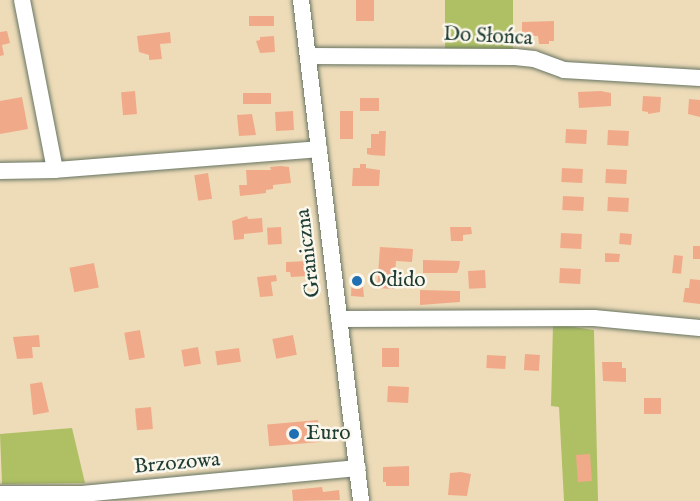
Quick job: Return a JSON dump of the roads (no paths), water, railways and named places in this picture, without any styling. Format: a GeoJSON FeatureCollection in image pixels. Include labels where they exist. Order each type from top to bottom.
{"type":"FeatureCollection","features":[{"type":"Feature","properties":{"kind":"street"},"geometry":{"type":"LineString","coordinates":[[22,0],[55,170]]}},
{"type":"Feature","properties":{"kind":"street","name":"Graniczna"},"geometry":{"type":"LineString","coordinates":[[302,0],[361,501]]}},
{"type":"Feature","properties":{"kind":"street","name":"Do Słońca"},"geometry":{"type":"LineString","coordinates":[[308,56],[515,57],[534,59],[564,70],[700,78]]}},
{"type":"Feature","properties":{"kind":"street"},"geometry":{"type":"LineString","coordinates":[[0,171],[55,170],[319,150]]}},
{"type":"Feature","properties":{"kind":"street"},"geometry":{"type":"LineString","coordinates":[[339,319],[594,318],[700,328]]}},
{"type":"Feature","properties":{"kind":"street","name":"Brzozowa"},"geometry":{"type":"LineString","coordinates":[[0,494],[82,494],[358,468]]}},
{"type":"Feature","properties":{"kind":"place","name":"Odido"},"geometry":{"type":"Point","coordinates":[357,281]}},
{"type":"Feature","properties":{"kind":"place","name":"Euro"},"geometry":{"type":"Point","coordinates":[294,434]}}]}
